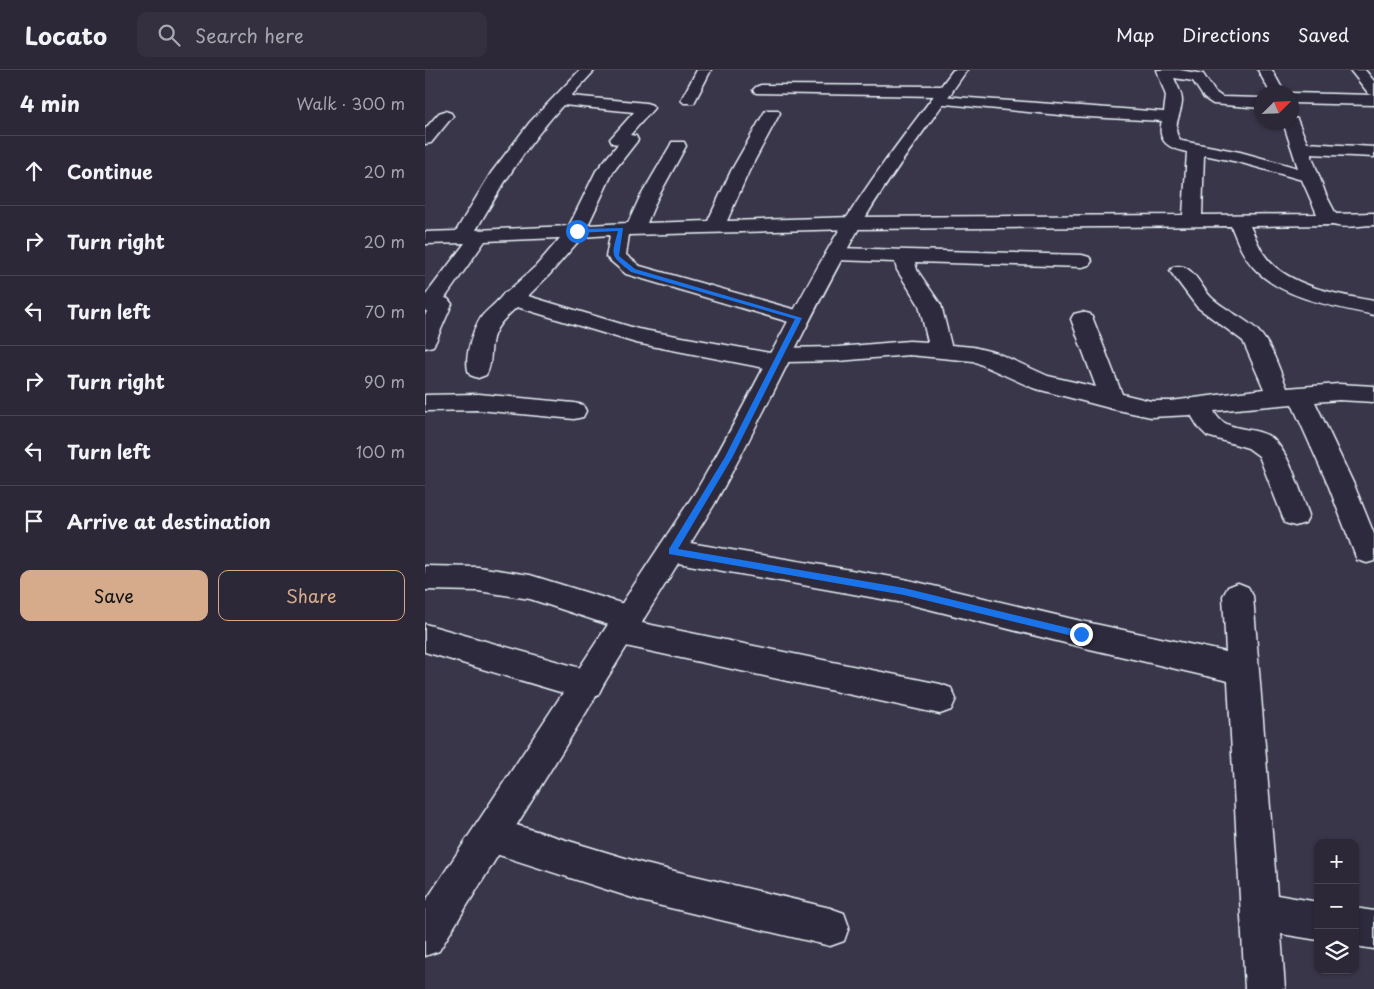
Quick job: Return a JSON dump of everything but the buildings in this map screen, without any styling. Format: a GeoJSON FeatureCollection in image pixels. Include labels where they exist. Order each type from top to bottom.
{"type":"FeatureCollection","features":[{"type":"Feature","properties":{"kind":"street"},"geometry":{"type":"LineString","coordinates":[[462,237],[500,173],[536,125],[588,70]]}},
{"type":"Feature","properties":{"kind":"street"},"geometry":{"type":"LineString","coordinates":[[689,100],[704,70]]}},
{"type":"Feature","properties":{"kind":"street"},"geometry":{"type":"LineString","coordinates":[[1265,70],[1273,85]]}},
{"type":"Feature","properties":{"kind":"street"},"geometry":{"type":"LineString","coordinates":[[1359,70],[1374,71]]}},
{"type":"Feature","properties":{"kind":"street"},"geometry":{"type":"LineString","coordinates":[[1359,70],[1374,91]]}},
{"type":"Feature","properties":{"kind":"street"},"geometry":{"type":"LineString","coordinates":[[1164,71],[1198,78],[1209,95],[1218,101],[1254,103]]}},
{"type":"Feature","properties":{"kind":"street"},"geometry":{"type":"LineString","coordinates":[[1164,71],[1173,94],[1172,117],[1167,137],[1169,141],[1177,145],[1240,157],[1311,178]]}},
{"type":"Feature","properties":{"kind":"street"},"geometry":{"type":"LineString","coordinates":[[761,90],[948,87],[1070,111],[1172,117]]}},
{"type":"Feature","properties":{"kind":"street"},"geometry":{"type":"LineString","coordinates":[[425,937],[672,551],[728,458],[777,359],[853,223],[869,197],[948,87]]}},
{"type":"Feature","properties":{"kind":"street"},"geometry":{"type":"LineString","coordinates":[[1299,98],[1374,100]]}},
{"type":"Feature","properties":{"kind":"street"},"geometry":{"type":"LineString","coordinates":[[478,370],[481,341],[490,320],[511,298],[543,270],[577,231],[605,171],[647,108],[559,100]]}},
{"type":"Feature","properties":{"kind":"street"},"geometry":{"type":"LineString","coordinates":[[715,227],[740,171],[772,113]]}},
{"type":"Feature","properties":{"kind":"street"},"geometry":{"type":"LineString","coordinates":[[425,139],[445,116]]}},
{"type":"Feature","properties":{"kind":"street"},"geometry":{"type":"LineString","coordinates":[[1294,130],[1302,148],[1318,202],[1329,218],[1374,230]]}},
{"type":"Feature","properties":{"kind":"street"},"geometry":{"type":"LineString","coordinates":[[678,146],[615,252],[617,257],[633,270],[799,318]]}},
{"type":"Feature","properties":{"kind":"street"},"geometry":{"type":"LineString","coordinates":[[1302,148],[1374,152]]}},
{"type":"Feature","properties":{"kind":"street"},"geometry":{"type":"LineString","coordinates":[[1192,220],[1196,149]]}},
{"type":"Feature","properties":{"kind":"street"},"geometry":{"type":"LineString","coordinates":[[425,238],[628,229],[853,223],[1374,219]]}},
{"type":"Feature","properties":{"kind":"street"},"geometry":{"type":"LineString","coordinates":[[1238,220],[1262,265],[1276,275],[1304,290],[1324,297],[1374,308]]}},
{"type":"Feature","properties":{"kind":"street"},"geometry":{"type":"LineString","coordinates":[[425,341],[435,305],[476,242],[474,239],[462,237]]}},
{"type":"Feature","properties":{"kind":"street"},"geometry":{"type":"LineString","coordinates":[[836,254],[1082,261]]}},
{"type":"Feature","properties":{"kind":"street"},"geometry":{"type":"LineString","coordinates":[[903,256],[907,270],[929,305],[941,350]]}},
{"type":"Feature","properties":{"kind":"street"},"geometry":{"type":"LineString","coordinates":[[1179,271],[1204,302],[1227,321],[1251,336],[1289,395],[1342,487],[1367,552]]}},
{"type":"Feature","properties":{"kind":"street"},"geometry":{"type":"LineString","coordinates":[[511,298],[636,336],[777,359],[909,348],[973,354],[989,358],[1041,382],[1151,409],[1289,395],[1339,392],[1374,394]]}},
{"type":"Feature","properties":{"kind":"street"},"geometry":{"type":"LineString","coordinates":[[1082,319],[1113,401]]}},
{"type":"Feature","properties":{"kind":"street"},"geometry":{"type":"LineString","coordinates":[[425,403],[479,402],[574,411]]}},
{"type":"Feature","properties":{"kind":"street"},"geometry":{"type":"LineString","coordinates":[[1200,405],[1206,421],[1213,430],[1252,440],[1263,445],[1271,455],[1295,515]]}},
{"type":"Feature","properties":{"kind":"street"},"geometry":{"type":"LineString","coordinates":[[672,551],[904,591],[1081,634],[1243,670]]}},
{"type":"Feature","properties":{"kind":"street"},"geometry":{"type":"LineString","coordinates":[[425,578],[479,579],[530,587],[625,625],[940,698]]}},
{"type":"Feature","properties":{"kind":"street"},"geometry":{"type":"LineString","coordinates":[[1238,596],[1265,989]]}},
{"type":"Feature","properties":{"kind":"street"},"geometry":{"type":"LineString","coordinates":[[425,638],[587,685]]}},
{"type":"Feature","properties":{"kind":"street"},"geometry":{"type":"LineString","coordinates":[[490,835],[645,883],[830,928]]}},
{"type":"Feature","properties":{"kind":"street"},"geometry":{"type":"LineString","coordinates":[[1261,912],[1314,920]]}},
{"type":"Feature","properties":{"kind":"street"},"geometry":{"type":"LineString","coordinates":[[1359,928],[1374,930]]}},
{"type":"Feature","properties":{"kind":"route"},"geometry":{"type":"LineString","coordinates":[[577,231],[621,229],[615,252],[617,257],[633,270],[799,318],[757,397],[728,458],[672,551],[904,591],[1081,634]]}}]}
